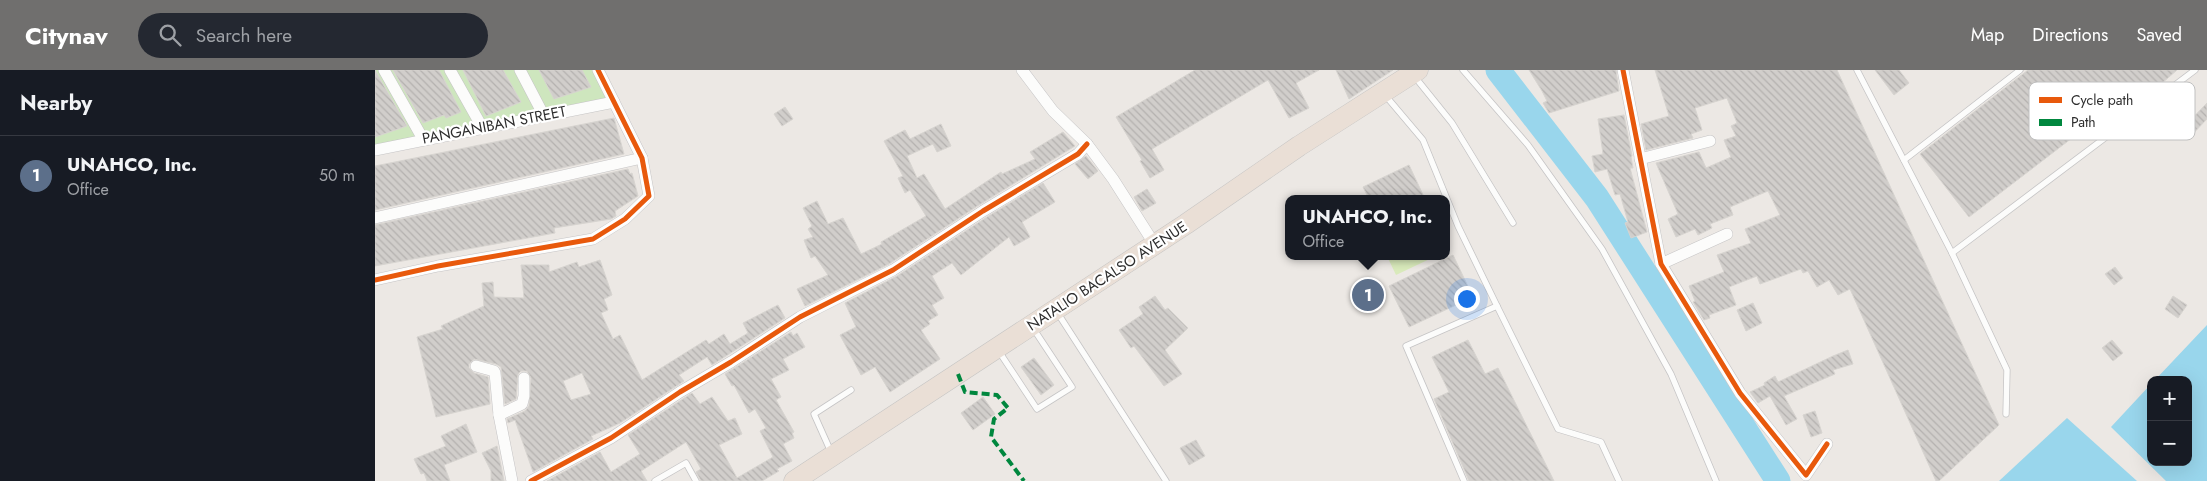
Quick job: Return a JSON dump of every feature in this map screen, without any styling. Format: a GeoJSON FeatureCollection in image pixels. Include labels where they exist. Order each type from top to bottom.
{"type":"FeatureCollection","features":[{"type":"Feature","properties":{"kind":"highway","name":"NATALIO BACALSO AVENUE"},"geometry":{"type":"LineString","coordinates":[[803,479],[833,455],[1155,245],[1299,146],[1415,72]]}},
{"type":"Feature","properties":{"kind":"street"},"geometry":{"type":"LineString","coordinates":[[384,70],[423,139]]}},
{"type":"Feature","properties":{"kind":"street"},"geometry":{"type":"LineString","coordinates":[[450,70],[482,127]]}},
{"type":"Feature","properties":{"kind":"street"},"geometry":{"type":"LineString","coordinates":[[520,70],[543,114]]}},
{"type":"Feature","properties":{"kind":"street"},"geometry":{"type":"LineString","coordinates":[[375,280],[438,266],[593,239],[625,219],[649,196],[643,158],[598,70]]}},
{"type":"Feature","properties":{"kind":"street"},"geometry":{"type":"LineString","coordinates":[[1023,70],[1053,111],[1087,144],[1113,179],[1155,245]]}},
{"type":"Feature","properties":{"kind":"street"},"geometry":{"type":"LineString","coordinates":[[1623,70],[1661,264],[1740,393],[1808,478],[1827,444]]}},
{"type":"Feature","properties":{"kind":"street","name":"PANGANIBAN STREET"},"geometry":{"type":"LineString","coordinates":[[375,150],[543,114],[614,102]]}},
{"type":"Feature","properties":{"kind":"street"},"geometry":{"type":"LineString","coordinates":[[1640,160],[1711,141]]}},
{"type":"Feature","properties":{"kind":"street"},"geometry":{"type":"LineString","coordinates":[[531,481],[611,438],[680,392],[731,362],[800,317],[893,270],[983,211],[1078,154],[1087,144]]}},
{"type":"Feature","properties":{"kind":"street"},"geometry":{"type":"LineString","coordinates":[[375,218],[643,158]]}},
{"type":"Feature","properties":{"kind":"street"},"geometry":{"type":"LineString","coordinates":[[1661,264],[1727,234]]}},
{"type":"Feature","properties":{"kind":"street"},"geometry":{"type":"LineString","coordinates":[[475,366],[494,371],[495,373],[499,415],[512,481]]}},
{"type":"Feature","properties":{"kind":"street"},"geometry":{"type":"LineString","coordinates":[[499,415],[522,404],[524,378]]}},
{"type":"Feature","properties":{"kind":"lane"},"geometry":{"type":"LineString","coordinates":[[1463,70],[1529,145],[1602,249],[1671,374],[1716,481]]}},
{"type":"Feature","properties":{"kind":"lane"},"geometry":{"type":"LineString","coordinates":[[1857,70],[1952,253],[2007,370],[2006,414]]}},
{"type":"Feature","properties":{"kind":"lane"},"geometry":{"type":"LineString","coordinates":[[1904,160],[2019,70]]}},
{"type":"Feature","properties":{"kind":"lane"},"geometry":{"type":"LineString","coordinates":[[2178,82],[2194,70]]}},
{"type":"Feature","properties":{"kind":"lane"},"geometry":{"type":"LineString","coordinates":[[1415,72],[1452,122],[1513,223]]}},
{"type":"Feature","properties":{"kind":"lane"},"geometry":{"type":"LineString","coordinates":[[1383,92],[1423,140],[1446,195]]}},
{"type":"Feature","properties":{"kind":"lane"},"geometry":{"type":"LineString","coordinates":[[1952,253],[2101,140]]}},
{"type":"Feature","properties":{"kind":"lane"},"geometry":{"type":"LineString","coordinates":[[1450,204],[1497,306],[1558,429],[1601,442],[1619,481]]}},
{"type":"Feature","properties":{"kind":"lane"},"geometry":{"type":"LineString","coordinates":[[1464,481],[1406,346],[1497,306]]}},
{"type":"Feature","properties":{"kind":"lane"},"geometry":{"type":"LineString","coordinates":[[1055,310],[1166,481]]}},
{"type":"Feature","properties":{"kind":"lane"},"geometry":{"type":"LineString","coordinates":[[997,348],[1037,409],[1072,387],[1031,326]]}},
{"type":"Feature","properties":{"kind":"lane"},"geometry":{"type":"LineString","coordinates":[[833,455],[814,414],[851,390]]}},
{"type":"Feature","properties":{"kind":"lane"},"geometry":{"type":"LineString","coordinates":[[655,481],[686,463],[696,481]]}},
{"type":"Feature","properties":{"kind":"green space"},"geometry":{"type":"Polygon","coordinates":[[[375,70],[598,70],[614,102],[375,150],[375,70]]]}},
{"type":"Feature","properties":{"kind":"green space"},"geometry":{"type":"Polygon","coordinates":[[[1389,260],[1428,260],[1396,275],[1389,260]]]}},
{"type":"Feature","properties":{"kind":"water"},"geometry":{"type":"Polygon","coordinates":[[[2207,325],[2207,481],[2166,481],[2151,466],[2192,466],[2192,376],[2159,376],[2207,325]]]}},
{"type":"Feature","properties":{"kind":"water"},"geometry":{"type":"Polygon","coordinates":[[[2147,388],[2147,462],[2111,427],[2147,388]]]}},
{"type":"Feature","properties":{"kind":"water"},"geometry":{"type":"Polygon","coordinates":[[[2067,418],[2137,481],[1999,481],[2067,418]]]}},
{"type":"Feature","properties":{"kind":"building"},"geometry":{"type":"Polygon","coordinates":[[[375,70],[407,126],[375,137],[375,70]]]}},
{"type":"Feature","properties":{"kind":"building"},"geometry":{"type":"Polygon","coordinates":[[[393,70],[439,70],[461,112],[446,118],[444,115],[423,123],[393,70]]]}},
{"type":"Feature","properties":{"kind":"building"},"geometry":{"type":"Polygon","coordinates":[[[463,70],[503,70],[521,102],[486,116],[463,70]]]}},
{"type":"Feature","properties":{"kind":"building"},"geometry":{"type":"Polygon","coordinates":[[[539,70],[582,70],[591,87],[554,99],[539,70]]]}},
{"type":"Feature","properties":{"kind":"building"},"geometry":{"type":"Polygon","coordinates":[[[1195,70],[1319,70],[1296,83],[1309,108],[1289,118],[1268,80],[1152,149],[1164,170],[1150,178],[1140,161],[1142,160],[1116,117],[1195,70]]]}},
{"type":"Feature","properties":{"kind":"building"},"geometry":{"type":"Polygon","coordinates":[[[1336,70],[1393,70],[1349,99],[1336,70]]]}},
{"type":"Feature","properties":{"kind":"building"},"geometry":{"type":"Polygon","coordinates":[[[1529,70],[1616,70],[1619,91],[1549,113],[1543,103],[1547,101],[1529,70]]]}},
{"type":"Feature","properties":{"kind":"building"},"geometry":{"type":"Polygon","coordinates":[[[1655,70],[1837,70],[1999,425],[1939,481],[1936,481],[1850,289],[1838,295],[1829,280],[1817,287],[1808,271],[1803,273],[1801,269],[1760,284],[1757,276],[1729,287],[1736,305],[1709,315],[1710,318],[1704,320],[1693,302],[1695,301],[1689,286],[1724,272],[1717,255],[1751,243],[1745,229],[1780,215],[1768,191],[1730,207],[1733,215],[1710,224],[1712,228],[1698,235],[1695,229],[1676,237],[1668,219],[1678,214],[1656,163],[1699,152],[1706,168],[1731,157],[1724,140],[1736,136],[1731,126],[1737,123],[1727,98],[1695,108],[1702,130],[1691,134],[1693,138],[1646,150],[1641,124],[1669,116],[1655,70]]]}},
{"type":"Feature","properties":{"kind":"building"},"geometry":{"type":"Polygon","coordinates":[[[1875,70],[1899,70],[1909,83],[1894,95],[1875,70]]]}},
{"type":"Feature","properties":{"kind":"building"},"geometry":{"type":"Polygon","coordinates":[[[2028,70],[2177,70],[2163,82],[2029,82],[2029,140],[2069,140],[1969,217],[1920,154],[2028,70]]]}},
{"type":"Feature","properties":{"kind":"building"},"geometry":{"type":"Polygon","coordinates":[[[2207,103],[2207,119],[2195,132],[2195,115],[2207,103]]]}},
{"type":"Feature","properties":{"kind":"building"},"geometry":{"type":"Polygon","coordinates":[[[785,107],[793,119],[782,126],[774,114],[785,107]]]}},
{"type":"Feature","properties":{"kind":"building"},"geometry":{"type":"Polygon","coordinates":[[[1624,115],[1632,156],[1633,168],[1630,168],[1647,232],[1631,238],[1625,223],[1628,222],[1620,194],[1615,195],[1607,169],[1595,172],[1592,156],[1603,154],[1598,119],[1624,115]]]}},
{"type":"Feature","properties":{"kind":"building"},"geometry":{"type":"Polygon","coordinates":[[[614,118],[624,154],[375,210],[375,166],[614,118]]]}},
{"type":"Feature","properties":{"kind":"building"},"geometry":{"type":"Polygon","coordinates":[[[941,124],[951,146],[937,152],[933,144],[907,156],[917,178],[924,174],[945,209],[1001,172],[1002,174],[1035,159],[1030,152],[1063,132],[1075,146],[979,205],[889,264],[805,306],[797,289],[828,275],[815,256],[811,258],[804,240],[813,237],[808,229],[812,226],[803,208],[817,201],[828,224],[843,218],[861,254],[882,244],[881,242],[926,216],[910,190],[905,193],[898,178],[903,176],[884,141],[905,130],[910,139],[941,124]]]}},
{"type":"Feature","properties":{"kind":"building"},"geometry":{"type":"Polygon","coordinates":[[[1086,156],[1098,171],[1088,179],[1075,164],[1086,156]]]}},
{"type":"Feature","properties":{"kind":"building"},"geometry":{"type":"Polygon","coordinates":[[[1409,165],[1423,195],[1367,195],[1363,187],[1409,165]]]}},
{"type":"Feature","properties":{"kind":"building"},"geometry":{"type":"Polygon","coordinates":[[[628,169],[630,174],[632,173],[638,196],[615,211],[616,216],[611,219],[554,228],[555,233],[375,266],[375,225],[628,169]]]}},
{"type":"Feature","properties":{"kind":"building"},"geometry":{"type":"Polygon","coordinates":[[[1043,183],[1055,202],[1022,222],[1030,237],[1014,246],[1009,237],[961,275],[952,263],[932,276],[944,298],[932,305],[938,315],[928,321],[930,324],[921,330],[940,359],[890,392],[875,367],[861,375],[840,335],[856,327],[845,303],[897,276],[1043,183]]]}},
{"type":"Feature","properties":{"kind":"building"},"geometry":{"type":"Polygon","coordinates":[[[1147,189],[1156,203],[1142,211],[1134,197],[1147,189]]]}},
{"type":"Feature","properties":{"kind":"building"},"geometry":{"type":"Polygon","coordinates":[[[1453,255],[1473,297],[1409,327],[1389,286],[1443,260],[1450,260],[1450,256],[1453,255]]]}},
{"type":"Feature","properties":{"kind":"building"},"geometry":{"type":"Polygon","coordinates":[[[600,260],[612,295],[604,299],[608,310],[601,313],[613,339],[620,335],[642,380],[706,340],[709,344],[724,334],[730,344],[748,333],[743,323],[778,305],[785,318],[712,365],[707,357],[679,375],[684,381],[620,423],[591,436],[593,439],[533,472],[515,420],[508,423],[507,419],[525,411],[529,406],[531,378],[527,371],[521,371],[518,374],[516,399],[505,404],[501,367],[474,359],[469,364],[469,368],[474,373],[488,377],[490,404],[436,417],[417,337],[443,329],[441,326],[484,306],[482,283],[493,282],[494,297],[524,298],[521,265],[549,265],[549,272],[577,262],[579,267],[600,260]],[[582,373],[563,381],[571,400],[591,394],[582,373]]]}},
{"type":"Feature","properties":{"kind":"building"},"geometry":{"type":"Polygon","coordinates":[[[2115,267],[2123,278],[2114,285],[2105,274],[2115,267]]]}},
{"type":"Feature","properties":{"kind":"building"},"geometry":{"type":"Polygon","coordinates":[[[1155,296],[1165,310],[1168,308],[1188,328],[1165,350],[1182,374],[1164,386],[1134,346],[1131,348],[1119,330],[1143,314],[1139,307],[1155,296]]]}},
{"type":"Feature","properties":{"kind":"building"},"geometry":{"type":"Polygon","coordinates":[[[2173,296],[2187,305],[2178,318],[2165,309],[2173,296]]]}},
{"type":"Feature","properties":{"kind":"building"},"geometry":{"type":"Polygon","coordinates":[[[1753,303],[1762,323],[1746,331],[1737,310],[1753,303]]]}},
{"type":"Feature","properties":{"kind":"building"},"geometry":{"type":"Polygon","coordinates":[[[791,332],[793,336],[797,333],[805,347],[783,359],[789,370],[771,379],[781,397],[776,400],[794,432],[792,433],[794,438],[783,444],[792,461],[777,469],[779,471],[762,481],[701,481],[696,472],[701,469],[686,442],[641,471],[647,481],[547,481],[600,452],[611,472],[640,454],[628,435],[692,393],[700,404],[712,397],[728,421],[735,418],[742,434],[719,445],[737,478],[773,457],[760,431],[766,428],[755,409],[749,413],[734,385],[732,386],[725,374],[791,332]]]}},
{"type":"Feature","properties":{"kind":"building"},"geometry":{"type":"Polygon","coordinates":[[[1468,340],[1485,374],[1498,368],[1554,481],[1469,481],[1434,399],[1449,392],[1432,357],[1468,340]]]}},
{"type":"Feature","properties":{"kind":"building"},"geometry":{"type":"Polygon","coordinates":[[[2112,340],[2123,353],[2113,361],[2102,348],[2112,340]]]}},
{"type":"Feature","properties":{"kind":"building"},"geometry":{"type":"Polygon","coordinates":[[[1848,350],[1853,364],[1833,370],[1835,374],[1784,396],[1797,419],[1786,425],[1770,396],[1758,403],[1750,392],[1765,385],[1764,383],[1775,376],[1778,382],[1848,350]]]}},
{"type":"Feature","properties":{"kind":"building"},"geometry":{"type":"Polygon","coordinates":[[[1034,358],[1054,385],[1041,395],[1021,367],[1034,358]]]}},
{"type":"Feature","properties":{"kind":"building"},"geometry":{"type":"Polygon","coordinates":[[[983,397],[995,414],[973,430],[961,413],[983,397]]]}},
{"type":"Feature","properties":{"kind":"building"},"geometry":{"type":"Polygon","coordinates":[[[1815,411],[1822,433],[1811,437],[1803,415],[1815,411]]]}},
{"type":"Feature","properties":{"kind":"building"},"geometry":{"type":"Polygon","coordinates":[[[466,424],[477,452],[444,465],[450,481],[427,481],[424,473],[421,474],[414,459],[446,446],[441,436],[466,424]]]}},
{"type":"Feature","properties":{"kind":"building"},"geometry":{"type":"Polygon","coordinates":[[[1196,440],[1205,456],[1189,465],[1180,448],[1196,440]]]}},
{"type":"Feature","properties":{"kind":"building"},"geometry":{"type":"Polygon","coordinates":[[[497,446],[504,481],[491,481],[491,471],[482,453],[497,446]]]}},
{"type":"Feature","properties":{"kind":"waterway"},"geometry":{"type":"LineString","coordinates":[[1498,70],[1597,198],[1778,481]]}},
{"type":"Feature","properties":{"kind":"marked path"},"geometry":{"type":"LineString","coordinates":[[958,374],[965,392],[997,395],[1008,408],[994,419],[991,437],[1024,481]]}},
{"type":"Feature","properties":{"kind":"cycle path"},"geometry":{"type":"LineString","coordinates":[[375,280],[438,266],[593,239],[625,219],[649,196],[642,158],[598,70]]}},
{"type":"Feature","properties":{"kind":"cycle path"},"geometry":{"type":"LineString","coordinates":[[1623,70],[1661,264],[1740,393],[1806,475],[1827,444]]}},
{"type":"Feature","properties":{"kind":"cycle path"},"geometry":{"type":"LineString","coordinates":[[531,481],[611,438],[680,392],[731,362],[800,317],[893,270],[983,211],[1078,154],[1087,144]]}},
{"type":"Feature","properties":{"kind":"place","name":"UNAHCO, Inc."},"geometry":{"type":"Point","coordinates":[1368,295]}}]}
